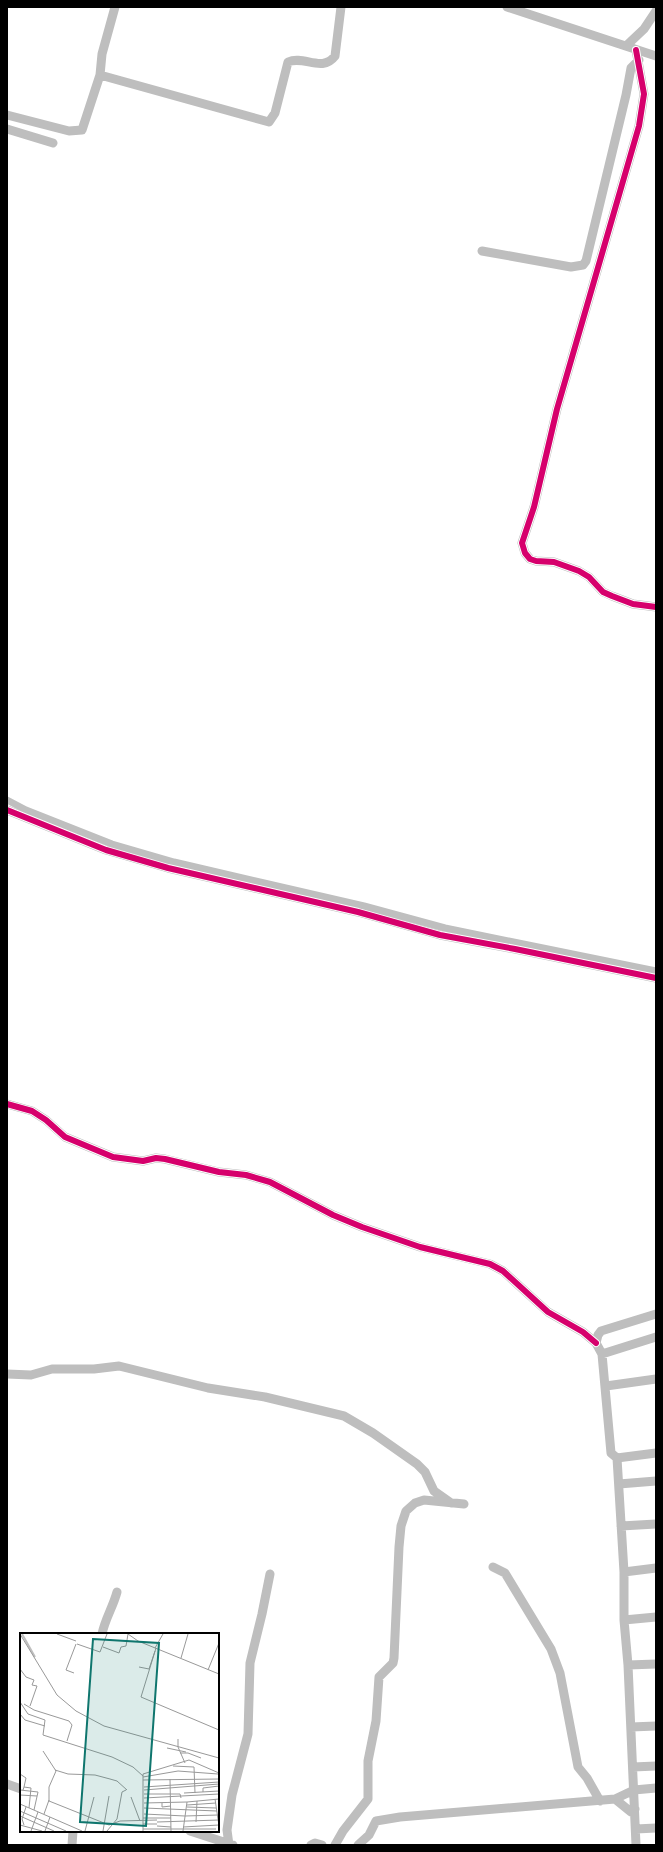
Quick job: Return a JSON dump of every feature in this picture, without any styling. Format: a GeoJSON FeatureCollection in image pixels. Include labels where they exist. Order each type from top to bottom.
{"type":"FeatureCollection","features":[{"type":"Feature","properties":{"kind":"street"},"geometry":{"type":"LineString","coordinates":[[7,115],[69,131],[82,130],[100,75],[102,54],[114,7]]}},
{"type":"Feature","properties":{"kind":"street"},"geometry":{"type":"LineString","coordinates":[[100,75],[269,122],[274,113],[288,62],[296,60],[326,64],[335,56],[341,7]]}},
{"type":"Feature","properties":{"kind":"street"},"geometry":{"type":"LineString","coordinates":[[507,7],[656,56]]}},
{"type":"Feature","properties":{"kind":"street"},"geometry":{"type":"LineString","coordinates":[[626,46],[644,29],[656,10]]}},
{"type":"Feature","properties":{"kind":"street"},"geometry":{"type":"LineString","coordinates":[[636,50],[644,94],[639,126],[557,409],[534,507],[522,543],[525,553],[530,559],[536,561],[554,562],[567,566],[584,574],[596,586],[612,596],[632,604],[656,607]]}},
{"type":"Feature","properties":{"kind":"street"},"geometry":{"type":"LineString","coordinates":[[482,251],[571,267],[583,265],[586,261],[626,95],[630,68],[639,60]]}},
{"type":"Feature","properties":{"kind":"street"},"geometry":{"type":"LineString","coordinates":[[7,129],[53,143]]}},
{"type":"Feature","properties":{"kind":"street"},"geometry":{"type":"LineString","coordinates":[[7,810],[106,850],[168,868],[358,912],[440,934],[516,948],[656,978]]}},
{"type":"Feature","properties":{"kind":"street"},"geometry":{"type":"LineString","coordinates":[[7,1104],[32,1111],[46,1120],[65,1137],[113,1157],[143,1161],[156,1158],[270,1182],[333,1215],[362,1227],[420,1247],[490,1264],[503,1271],[548,1312],[583,1332],[596,1343],[602,1354],[611,1453],[617,1458],[624,1572],[624,1620],[628,1665],[636,1845]]}},
{"type":"Feature","properties":{"kind":"street"},"geometry":{"type":"LineString","coordinates":[[596,1343],[601,1331],[656,1314]]}},
{"type":"Feature","properties":{"kind":"street"},"geometry":{"type":"LineString","coordinates":[[602,1354],[656,1337]]}},
{"type":"Feature","properties":{"kind":"street"},"geometry":{"type":"LineString","coordinates":[[7,1374],[31,1375],[52,1369],[94,1369],[119,1366],[208,1388],[265,1397],[344,1416],[373,1433],[417,1464],[424,1472],[434,1491],[451,1503]]}},
{"type":"Feature","properties":{"kind":"street"},"geometry":{"type":"LineString","coordinates":[[606,1386],[656,1379]]}},
{"type":"Feature","properties":{"kind":"street"},"geometry":{"type":"LineString","coordinates":[[617,1458],[656,1453]]}},
{"type":"Feature","properties":{"kind":"street"},"geometry":{"type":"LineString","coordinates":[[619,1484],[656,1480]]}},
{"type":"Feature","properties":{"kind":"street"},"geometry":{"type":"LineString","coordinates":[[335,1845],[343,1831],[368,1800],[368,1761],[376,1721],[379,1677],[393,1663],[394,1658],[397,1578],[401,1526],[406,1511],[415,1503],[424,1500],[464,1504]]}},
{"type":"Feature","properties":{"kind":"street"},"geometry":{"type":"LineString","coordinates":[[621,1526],[656,1524]]}},
{"type":"Feature","properties":{"kind":"street"},"geometry":{"type":"LineString","coordinates":[[493,1567],[505,1573],[551,1648],[560,1673],[578,1767],[587,1778],[600,1801]]}},
{"type":"Feature","properties":{"kind":"street"},"geometry":{"type":"LineString","coordinates":[[624,1572],[656,1568]]}},
{"type":"Feature","properties":{"kind":"street"},"geometry":{"type":"LineString","coordinates":[[230,1845],[227,1830],[232,1795],[248,1734],[250,1663],[270,1574]]}},
{"type":"Feature","properties":{"kind":"street"},"geometry":{"type":"LineString","coordinates":[[102,1633],[105,1620],[115,1600],[117,1592]]}},
{"type":"Feature","properties":{"kind":"street"},"geometry":{"type":"LineString","coordinates":[[624,1620],[656,1617]]}},
{"type":"Feature","properties":{"kind":"street"},"geometry":{"type":"LineString","coordinates":[[628,1665],[656,1664]]}},
{"type":"Feature","properties":{"kind":"street"},"geometry":{"type":"LineString","coordinates":[[631,1727],[656,1726]]}},
{"type":"Feature","properties":{"kind":"street"},"geometry":{"type":"LineString","coordinates":[[633,1767],[656,1766]]}},
{"type":"Feature","properties":{"kind":"street"},"geometry":{"type":"LineString","coordinates":[[7,1784],[20,1789]]}},
{"type":"Feature","properties":{"kind":"street"},"geometry":{"type":"LineString","coordinates":[[358,1845],[369,1835],[376,1821],[400,1817],[600,1801],[615,1799],[634,1790],[656,1788]]}},
{"type":"Feature","properties":{"kind":"street"},"geometry":{"type":"LineString","coordinates":[[615,1799],[631,1812],[635,1809]]}},
{"type":"Feature","properties":{"kind":"street"},"geometry":{"type":"LineString","coordinates":[[636,1829],[656,1828]]}},
{"type":"Feature","properties":{"kind":"street"},"geometry":{"type":"LineString","coordinates":[[72,1845],[73,1832]]}},
{"type":"Feature","properties":{"kind":"street"},"geometry":{"type":"LineString","coordinates":[[193,1832],[230,1845]]}},
{"type":"Feature","properties":{"kind":"street"},"geometry":{"type":"LineString","coordinates":[[311,1845],[315,1843],[322,1845]]}},
{"type":"Feature","properties":{"kind":"waterway"},"geometry":{"type":"LineString","coordinates":[[7,800],[26,810],[112,844],[174,862],[364,906],[445,928],[656,971]]}},
{"type":"Feature","properties":{"kind":"cycle path"},"geometry":{"type":"LineString","coordinates":[[636,50],[644,94],[639,126],[557,409],[534,507],[522,543],[525,553],[530,559],[536,561],[554,562],[579,571],[589,577],[603,592],[633,604],[656,607]]}},
{"type":"Feature","properties":{"kind":"cycle path"},"geometry":{"type":"LineString","coordinates":[[7,810],[106,850],[168,868],[358,912],[440,935],[656,978]]}},
{"type":"Feature","properties":{"kind":"cycle path"},"geometry":{"type":"LineString","coordinates":[[7,1104],[32,1111],[46,1120],[65,1137],[113,1157],[143,1161],[156,1158],[165,1159],[219,1172],[246,1175],[270,1182],[333,1215],[362,1227],[420,1247],[490,1264],[503,1271],[548,1312],[583,1332],[596,1343]]}}]}
